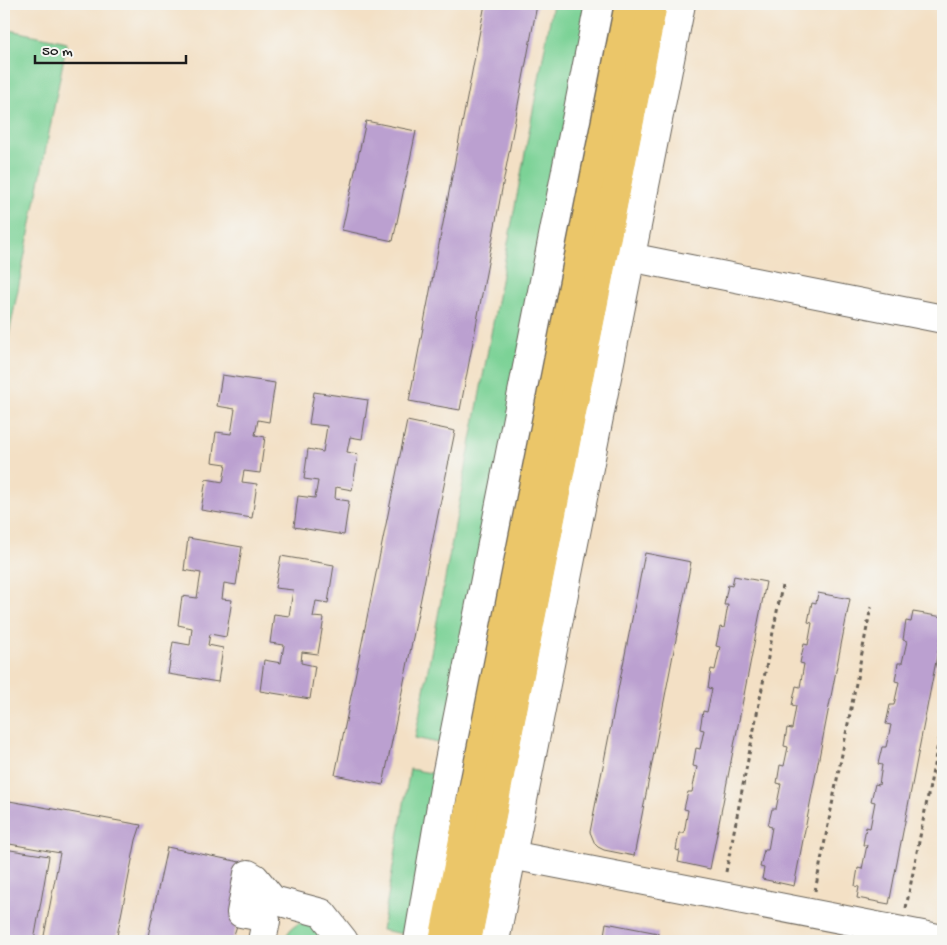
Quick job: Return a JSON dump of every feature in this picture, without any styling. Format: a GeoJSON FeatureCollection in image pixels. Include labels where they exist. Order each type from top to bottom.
{"type":"FeatureCollection","features":[{"type":"Feature","properties":{"kind":"highway"},"geometry":{"type":"LineString","coordinates":[[467,941],[485,850],[592,250],[629,4]]}},
{"type":"Feature","properties":{"kind":"highway"},"geometry":{"type":"LineString","coordinates":[[443,941],[592,250],[653,4]]}},
{"type":"Feature","properties":{"kind":"street"},"geometry":{"type":"LineString","coordinates":[[418,941],[446,776],[599,4]]}},
{"type":"Feature","properties":{"kind":"street"},"geometry":{"type":"LineString","coordinates":[[495,941],[681,4]]}},
{"type":"Feature","properties":{"kind":"street"},"geometry":{"type":"LineString","coordinates":[[592,250],[943,319]]}},
{"type":"Feature","properties":{"kind":"street"},"geometry":{"type":"LineString","coordinates":[[485,850],[943,939]]}},
{"type":"Feature","properties":{"kind":"street"},"geometry":{"type":"LineString","coordinates":[[262,941],[266,921],[262,917],[241,913],[248,874],[255,878],[273,900],[322,913],[344,941]]}},
{"type":"Feature","properties":{"kind":"path"},"geometry":{"type":"LineString","coordinates":[[722,896],[782,586]]}},
{"type":"Feature","properties":{"kind":"path"},"geometry":{"type":"LineString","coordinates":[[811,913],[871,607]]}},
{"type":"Feature","properties":{"kind":"path"},"geometry":{"type":"LineString","coordinates":[[902,931],[943,719]]}},
{"type":"Feature","properties":{"kind":"green space"},"geometry":{"type":"Polygon","coordinates":[[[553,4],[600,4],[452,746],[415,738],[553,4]]]}},
{"type":"Feature","properties":{"kind":"green space"},"geometry":{"type":"Polygon","coordinates":[[[4,29],[67,42],[4,360],[4,29]]]}},
{"type":"Feature","properties":{"kind":"green space"},"geometry":{"type":"Polygon","coordinates":[[[410,769],[446,776],[419,937],[382,930],[410,769]]]}},
{"type":"Feature","properties":{"kind":"green space"},"geometry":{"type":"Polygon","coordinates":[[[299,923],[317,925],[329,941],[282,941],[291,929],[299,923]]]}},
{"type":"Feature","properties":{"kind":"building"},"geometry":{"type":"Polygon","coordinates":[[[485,4],[537,5],[460,410],[409,401],[485,4]]]}},
{"type":"Feature","properties":{"kind":"building"},"geometry":{"type":"Polygon","coordinates":[[[366,121],[416,131],[393,241],[342,230],[366,121]]]}},
{"type":"Feature","properties":{"kind":"building"},"geometry":{"type":"Polygon","coordinates":[[[222,375],[275,383],[269,422],[258,420],[255,435],[265,437],[260,473],[244,471],[242,482],[257,484],[252,518],[201,510],[206,479],[223,482],[226,464],[212,462],[216,432],[231,434],[235,409],[217,406],[222,375]]]}},
{"type":"Feature","properties":{"kind":"building"},"geometry":{"type":"Polygon","coordinates":[[[314,392],[368,400],[362,439],[350,437],[347,452],[358,454],[352,490],[336,487],[335,499],[349,501],[344,535],[294,527],[298,496],[315,498],[318,481],[304,479],[308,449],[323,452],[327,426],[309,424],[314,392]]]}},
{"type":"Feature","properties":{"kind":"building"},"geometry":{"type":"Polygon","coordinates":[[[407,421],[455,431],[383,785],[335,775],[407,421]]]}},
{"type":"Feature","properties":{"kind":"building"},"geometry":{"type":"Polygon","coordinates":[[[188,538],[242,547],[236,585],[224,583],[222,599],[232,600],[226,637],[210,634],[208,645],[223,648],[218,682],[168,674],[173,642],[190,645],[192,628],[178,625],[182,596],[197,598],[201,573],[184,570],[188,538]]]}},
{"type":"Feature","properties":{"kind":"building"},"geometry":{"type":"Polygon","coordinates":[[[645,553],[691,562],[634,856],[598,847],[590,832],[645,553]]]}},
{"type":"Feature","properties":{"kind":"building"},"geometry":{"type":"Polygon","coordinates":[[[281,556],[334,565],[328,603],[316,601],[313,617],[324,618],[318,654],[302,652],[301,663],[315,666],[310,699],[260,691],[264,660],[281,663],[284,645],[270,643],[274,614],[289,616],[293,590],[275,588],[281,556]]]}},
{"type":"Feature","properties":{"kind":"building"},"geometry":{"type":"Polygon","coordinates":[[[734,576],[766,582],[710,869],[678,862],[680,851],[676,850],[679,833],[684,833],[688,810],[684,809],[688,792],[692,792],[697,767],[693,766],[696,748],[700,749],[704,730],[700,729],[703,711],[707,712],[712,689],[708,688],[711,669],[715,670],[720,647],[716,646],[720,627],[724,628],[728,605],[724,605],[728,585],[732,586],[734,576]]]}},
{"type":"Feature","properties":{"kind":"building"},"geometry":{"type":"Polygon","coordinates":[[[818,593],[850,599],[794,886],[762,879],[764,868],[760,867],[764,850],[768,850],[772,827],[768,826],[772,809],[776,809],[781,784],[777,783],[780,765],[784,766],[788,747],[784,746],[787,728],[792,729],[796,706],[792,705],[796,686],[800,687],[804,664],[800,663],[804,644],[808,645],[812,623],[808,622],[812,602],[816,603],[818,593]]]}},
{"type":"Feature","properties":{"kind":"building"},"geometry":{"type":"Polygon","coordinates":[[[913,612],[943,617],[943,625],[889,904],[857,898],[859,887],[855,886],[858,868],[862,869],[867,845],[863,845],[866,827],[870,828],[875,802],[871,801],[875,784],[879,785],[882,765],[878,764],[882,747],[886,747],[891,725],[886,724],[890,705],[894,705],[899,682],[895,681],[898,663],[902,663],[907,641],[903,640],[906,621],[911,622],[913,612]]]}},
{"type":"Feature","properties":{"kind":"building"},"geometry":{"type":"Polygon","coordinates":[[[4,800],[141,825],[136,840],[116,941],[43,941],[60,853],[4,843],[4,800]]]}},
{"type":"Feature","properties":{"kind":"building"},"geometry":{"type":"Polygon","coordinates":[[[167,847],[250,864],[241,913],[232,941],[147,941],[167,847]]]}},
{"type":"Feature","properties":{"kind":"building"},"geometry":{"type":"Polygon","coordinates":[[[4,849],[49,856],[34,941],[4,941],[4,849]]]}},
{"type":"Feature","properties":{"kind":"building"},"geometry":{"type":"Polygon","coordinates":[[[606,923],[658,933],[657,941],[603,941],[606,923]]]}}]}
